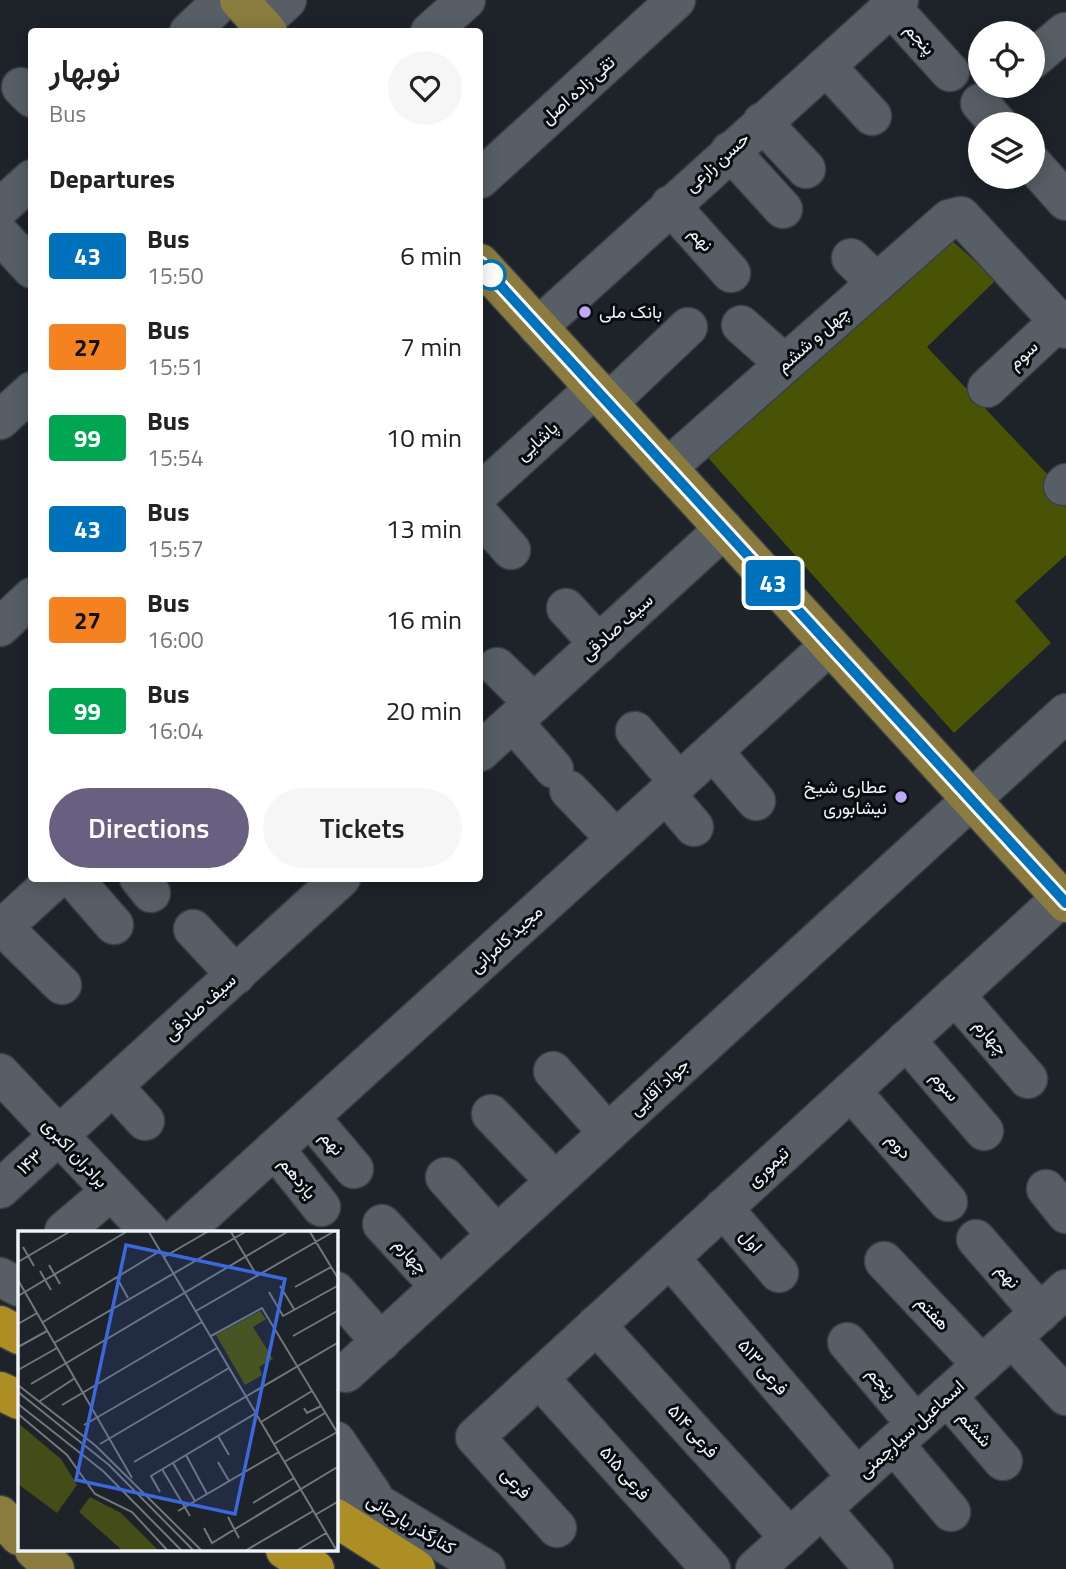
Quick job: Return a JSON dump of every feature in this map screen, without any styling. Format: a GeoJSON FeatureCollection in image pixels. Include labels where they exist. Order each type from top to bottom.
{"type":"FeatureCollection","features":[{"type":"Feature","properties":{"kind":"highway"},"geometry":{"type":"LineString","coordinates":[[0,1325],[18,1334]]}},
{"type":"Feature","properties":{"kind":"highway"},"geometry":{"type":"LineString","coordinates":[[0,1391],[18,1400]]}},
{"type":"Feature","properties":{"kind":"highway"},"geometry":{"type":"LineString","coordinates":[[338,1519],[416,1569]]}},
{"type":"Feature","properties":{"kind":"highway"},"geometry":{"type":"LineString","coordinates":[[288,1552],[316,1569]]}},
{"type":"Feature","properties":{"kind":"main road"},"geometry":{"type":"LineString","coordinates":[[483,266],[1063,900]]}},
{"type":"Feature","properties":{"kind":"main road"},"geometry":{"type":"LineString","coordinates":[[0,1515],[18,1535]]}},
{"type":"Feature","properties":{"kind":"main road"},"geometry":{"type":"LineString","coordinates":[[36,1552],[55,1569]]}},
{"type":"Feature","properties":{"kind":"street"},"geometry":{"type":"LineString","coordinates":[[193,28],[223,0]]}},
{"type":"Feature","properties":{"kind":"street"},"geometry":{"type":"LineString","coordinates":[[434,28],[466,0]]}},
{"type":"Feature","properties":{"kind":"street","name":"تقی زاده اصل"},"geometry":{"type":"LineString","coordinates":[[483,176],[676,0]]}},
{"type":"Feature","properties":{"kind":"street","name":"حسن زارعی"},"geometry":{"type":"LineString","coordinates":[[538,327],[826,66],[885,6]]}},
{"type":"Feature","properties":{"kind":"street","name":"پنجم"},"geometry":{"type":"LineString","coordinates":[[885,6],[950,72]]}},
{"type":"Feature","properties":{"kind":"street"},"geometry":{"type":"LineString","coordinates":[[826,66],[872,116]]}},
{"type":"Feature","properties":{"kind":"street"},"geometry":{"type":"LineString","coordinates":[[762,122],[806,169]]}},
{"type":"Feature","properties":{"kind":"street"},"geometry":{"type":"LineString","coordinates":[[730,152],[783,209]]}},
{"type":"Feature","properties":{"kind":"street"},"geometry":{"type":"LineString","coordinates":[[1045,178],[1066,201]]}},
{"type":"Feature","properties":{"kind":"street"},"geometry":{"type":"LineString","coordinates":[[8,201],[28,258]]}},
{"type":"Feature","properties":{"kind":"street","name":"نهم"},"geometry":{"type":"LineString","coordinates":[[670,205],[731,273]]}},
{"type":"Feature","properties":{"kind":"street","name":"چهل و ششم"},"geometry":{"type":"LineString","coordinates":[[667,468],[785,364],[864,271],[949,219],[961,216],[1062,325]]}},
{"type":"Feature","properties":{"kind":"street"},"geometry":{"type":"LineString","coordinates":[[741,325],[785,364]]}},
{"type":"Feature","properties":{"kind":"street","name":"سوم"},"geometry":{"type":"LineString","coordinates":[[987,388],[1062,325]]}},
{"type":"Feature","properties":{"kind":"street","name":"پاشایی"},"geometry":{"type":"LineString","coordinates":[[483,491],[688,327]]}},
{"type":"Feature","properties":{"kind":"street"},"geometry":{"type":"LineString","coordinates":[[0,420],[28,395]]}},
{"type":"Feature","properties":{"kind":"street"},"geometry":{"type":"LineString","coordinates":[[483,518],[511,550]]}},
{"type":"Feature","properties":{"kind":"street","name":"سیف صادقی"},"geometry":{"type":"LineString","coordinates":[[483,749],[724,529]]}},
{"type":"Feature","properties":{"kind":"street"},"geometry":{"type":"LineString","coordinates":[[0,627],[28,601]]}},
{"type":"Feature","properties":{"kind":"street"},"geometry":{"type":"LineString","coordinates":[[566,608],[599,644]]}},
{"type":"Feature","properties":{"kind":"street","name":"مجید کامرانی"},"geometry":{"type":"LineString","coordinates":[[184,1231],[830,645]]}},
{"type":"Feature","properties":{"kind":"street"},"geometry":{"type":"LineString","coordinates":[[497,667],[561,780],[616,839]]}},
{"type":"Feature","properties":{"kind":"street","name":"جواد آقایی"},"geometry":{"type":"LineString","coordinates":[[346,1373],[1066,713]]}},
{"type":"Feature","properties":{"kind":"street"},"geometry":{"type":"LineString","coordinates":[[635,730],[673,788],[694,827]]}},
{"type":"Feature","properties":{"kind":"street"},"geometry":{"type":"LineString","coordinates":[[713,751],[756,801]]}},
{"type":"Feature","properties":{"kind":"street"},"geometry":{"type":"LineString","coordinates":[[53,882],[2,929],[62,985]]}},
{"type":"Feature","properties":{"kind":"street"},"geometry":{"type":"LineString","coordinates":[[76,882],[114,925]]}},
{"type":"Feature","properties":{"kind":"street","name":"سیف صادقی"},"geometry":{"type":"LineString","coordinates":[[59,1135],[236,975],[322,884]]}},
{"type":"Feature","properties":{"kind":"street","name":"تیموری"},"geometry":{"type":"LineString","coordinates":[[475,1437],[955,995],[1063,900]]}},
{"type":"Feature","properties":{"kind":"street"},"geometry":{"type":"LineString","coordinates":[[193,929],[236,975]]}},
{"type":"Feature","properties":{"kind":"street","name":"چهارم"},"geometry":{"type":"LineString","coordinates":[[955,995],[1028,1079]]}},
{"type":"Feature","properties":{"kind":"street","name":"سوم"},"geometry":{"type":"LineString","coordinates":[[906,1040],[984,1131]]}},
{"type":"Feature","properties":{"kind":"street"},"geometry":{"type":"LineString","coordinates":[[553,1071],[608,1133]]}},
{"type":"Feature","properties":{"kind":"street","name":"برادران اکبری"},"geometry":{"type":"LineString","coordinates":[[0,1073],[149,1231]]}},
{"type":"Feature","properties":{"kind":"street"},"geometry":{"type":"LineString","coordinates":[[113,1086],[145,1121]]}},
{"type":"Feature","properties":{"kind":"street","name":"دوم"},"geometry":{"type":"LineString","coordinates":[[851,1091],[948,1202]]}},
{"type":"Feature","properties":{"kind":"street"},"geometry":{"type":"LineString","coordinates":[[491,1114],[555,1181]]}},
{"type":"Feature","properties":{"kind":"street","name":"نهم"},"geometry":{"type":"LineString","coordinates":[[310,1117],[354,1169]]}},
{"type":"Feature","properties":{"kind":"street","name":"۱۴۳"},"geometry":{"type":"LineString","coordinates":[[0,1189],[59,1135]]}},
{"type":"Feature","properties":{"kind":"street","name":"یازدهم"},"geometry":{"type":"LineString","coordinates":[[275,1149],[321,1207]]}},
{"type":"Feature","properties":{"kind":"street"},"geometry":{"type":"LineString","coordinates":[[445,1177],[497,1235]]}},
{"type":"Feature","properties":{"kind":"street"},"geometry":{"type":"LineString","coordinates":[[64,1231],[111,1191]]}},
{"type":"Feature","properties":{"kind":"street","name":"اول"},"geometry":{"type":"LineString","coordinates":[[723,1208],[779,1273]]}},
{"type":"Feature","properties":{"kind":"street","name":"چهارم"},"geometry":{"type":"LineString","coordinates":[[382,1224],[440,1287]]}},
{"type":"Feature","properties":{"kind":"street","name":"نهم"},"geometry":{"type":"LineString","coordinates":[[975,1239],[1039,1313],[1066,1396]]}},
{"type":"Feature","properties":{"kind":"street","name":"فرعی ۵۱۳"},"geometry":{"type":"LineString","coordinates":[[670,1258],[857,1477]]}},
{"type":"Feature","properties":{"kind":"street","name":"هفتم"},"geometry":{"type":"LineString","coordinates":[[884,1261],[982,1365]]}},
{"type":"Feature","properties":{"kind":"street"},"geometry":{"type":"LineString","coordinates":[[0,1277],[18,1286]]}},
{"type":"Feature","properties":{"kind":"street"},"geometry":{"type":"LineString","coordinates":[[338,1293],[381,1342]]}},
{"type":"Feature","properties":{"kind":"street","name":"اسماعیل سیارچمنی"},"geometry":{"type":"LineString","coordinates":[[772,1558],[822,1509],[1039,1313]]}},
{"type":"Feature","properties":{"kind":"street","name":"فرعی ۵۱۴"},"geometry":{"type":"LineString","coordinates":[[596,1325],[772,1558]]}},
{"type":"Feature","properties":{"kind":"street","name":"پنجم"},"geometry":{"type":"LineString","coordinates":[[847,1342],[905,1434]]}},
{"type":"Feature","properties":{"kind":"street","name":"فرعی ۵۱۵"},"geometry":{"type":"LineString","coordinates":[[539,1378],[711,1569]]}},
{"type":"Feature","properties":{"kind":"street","name":"ششم"},"geometry":{"type":"LineString","coordinates":[[947,1396],[1003,1461]]}},
{"type":"Feature","properties":{"kind":"street"},"geometry":{"type":"LineString","coordinates":[[905,1434],[951,1512]]}},
{"type":"Feature","properties":{"kind":"street","name":"فرعی"},"geometry":{"type":"LineString","coordinates":[[475,1437],[557,1528]]}},
{"type":"Feature","properties":{"kind":"street"},"geometry":{"type":"LineString","coordinates":[[338,1444],[379,1505]]}},
{"type":"Feature","properties":{"kind":"street","name":"کنارگذر یارجانی"},"geometry":{"type":"LineString","coordinates":[[338,1479],[486,1569]]}},
{"type":"Feature","properties":{"kind":"street"},"geometry":{"type":"LineString","coordinates":[[822,1509],[874,1569]]}},
{"type":"Feature","properties":{"kind":"green space"},"geometry":{"type":"Polygon","coordinates":[[[947,236],[996,280],[927,347],[1066,494],[1066,555],[1015,601],[1051,643],[954,733],[702,451],[947,236]]]}},
{"type":"Feature","properties":{"kind":"bus line","name":"43"},"geometry":{"type":"LineString","coordinates":[[483,266],[1066,903]]}},
{"type":"Feature","properties":{"kind":"place","name":"بانک ملی"},"geometry":{"type":"Point","coordinates":[585,312]}},
{"type":"Feature","properties":{"kind":"place","name":"عطاری شیخ نیشابوری"},"geometry":{"type":"Point","coordinates":[901,797]}}]}
